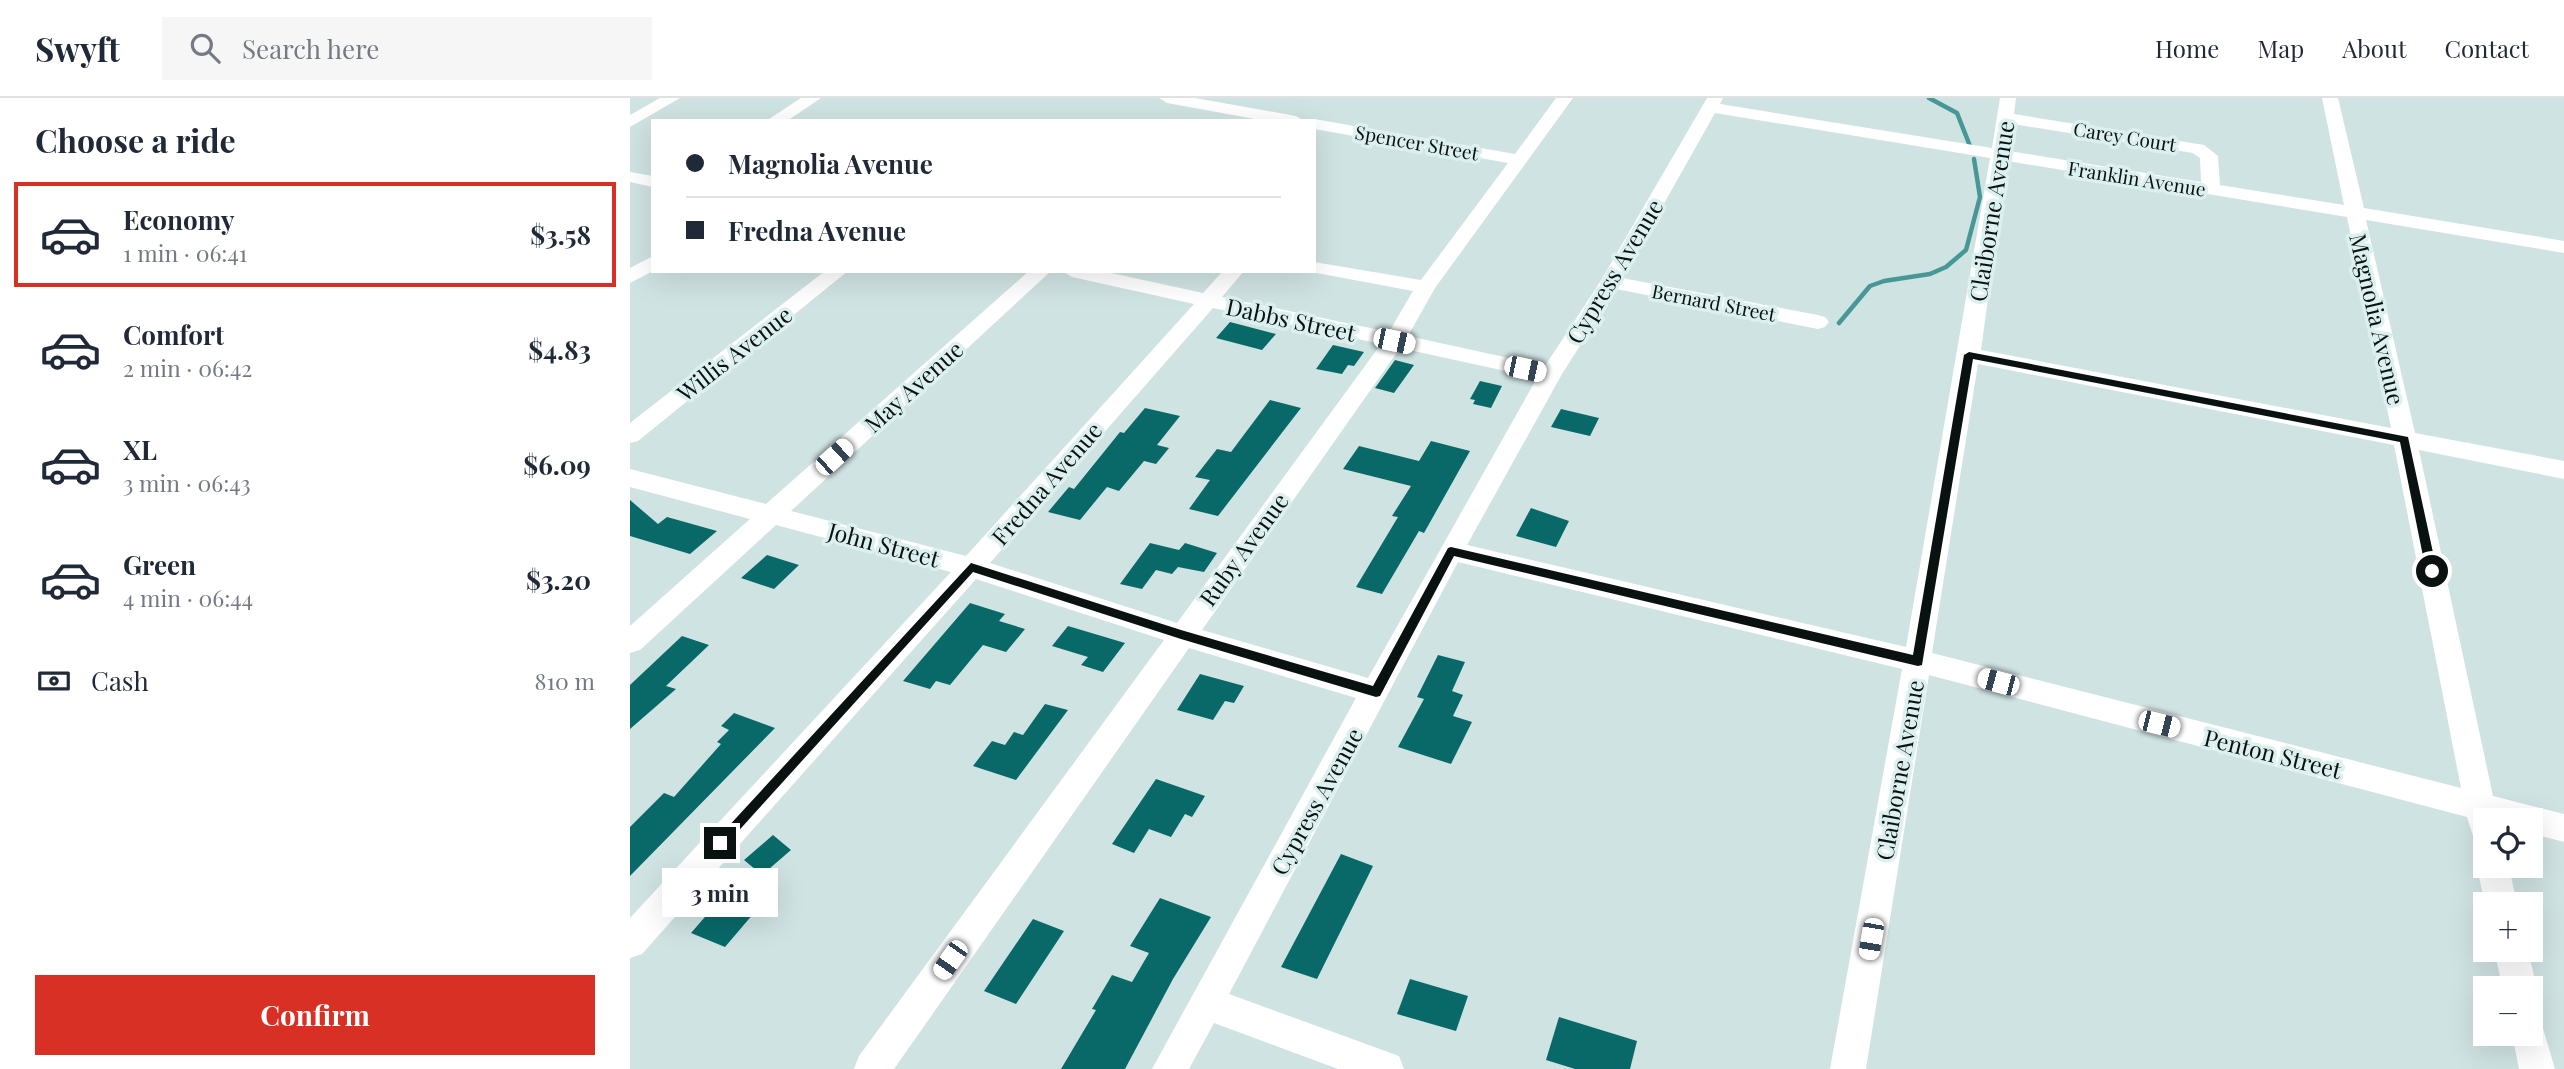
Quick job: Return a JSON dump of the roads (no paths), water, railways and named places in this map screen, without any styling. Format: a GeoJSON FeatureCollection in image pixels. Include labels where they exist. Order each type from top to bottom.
{"type":"FeatureCollection","features":[{"type":"Feature","properties":{"kind":"street"},"geometry":{"type":"LineString","coordinates":[[630,122],[672,98]]}},
{"type":"Feature","properties":{"kind":"street"},"geometry":{"type":"LineString","coordinates":[[777,119],[813,98]]}},
{"type":"Feature","properties":{"kind":"street"},"geometry":{"type":"LineString","coordinates":[[1167,98],[1285,119]]}},
{"type":"Feature","properties":{"kind":"street","name":"Ruby Avenue"},"geometry":{"type":"LineString","coordinates":[[872,1069],[1394,341],[1426,287],[1565,98]]}},
{"type":"Feature","properties":{"kind":"street","name":"Magnolia Avenue"},"geometry":{"type":"LineString","coordinates":[[2330,98],[2405,440],[2481,808]]}},
{"type":"Feature","properties":{"kind":"street","name":"Franklin Avenue"},"geometry":{"type":"LineString","coordinates":[[1713,103],[1999,157],[2564,247]]}},
{"type":"Feature","properties":{"kind":"street","name":"Cypress Avenue"},"geometry":{"type":"LineString","coordinates":[[1170,1069],[1451,551],[1551,374],[1611,282],[1713,103]]}},
{"type":"Feature","properties":{"kind":"street","name":"Claiborne Avenue"},"geometry":{"type":"LineString","coordinates":[[1848,1069],[1969,355],[2007,108]]}},
{"type":"Feature","properties":{"kind":"street","name":"Carey Court"},"geometry":{"type":"LineString","coordinates":[[2007,108],[2198,149],[2209,156],[2211,190]]}},
{"type":"Feature","properties":{"kind":"street","name":"Spencer Street"},"geometry":{"type":"LineString","coordinates":[[1316,124],[1519,160]]}},
{"type":"Feature","properties":{"kind":"street"},"geometry":{"type":"LineString","coordinates":[[630,177],[651,182]]}},
{"type":"Feature","properties":{"kind":"street"},"geometry":{"type":"LineString","coordinates":[[630,277],[651,263]]}},
{"type":"Feature","properties":{"kind":"street"},"geometry":{"type":"LineString","coordinates":[[1316,268],[1426,287]]}},
{"type":"Feature","properties":{"kind":"street","name":"Willis Avenue"},"geometry":{"type":"LineString","coordinates":[[630,435],[835,273]]}},
{"type":"Feature","properties":{"kind":"street","name":"May Avenue"},"geometry":{"type":"LineString","coordinates":[[630,642],[1039,273]]}},
{"type":"Feature","properties":{"kind":"street","name":"Dabbs Street"},"geometry":{"type":"LineString","coordinates":[[1081,273],[1551,374]]}},
{"type":"Feature","properties":{"kind":"street","name":"Fredna Avenue"},"geometry":{"type":"LineString","coordinates":[[630,942],[971,567],[1232,273]]}},
{"type":"Feature","properties":{"kind":"street","name":"Bernard Street"},"geometry":{"type":"LineString","coordinates":[[1611,282],[1818,322]]}},
{"type":"Feature","properties":{"kind":"street"},"geometry":{"type":"LineString","coordinates":[[1969,355],[2564,470]]}},
{"type":"Feature","properties":{"kind":"street","name":"John Street"},"geometry":{"type":"LineString","coordinates":[[630,478],[971,567],[1181,635],[1376,692]]}},
{"type":"Feature","properties":{"kind":"street","name":"Penton Street"},"geometry":{"type":"LineString","coordinates":[[1451,551],[1918,661],[2473,815]]}},
{"type":"Feature","properties":{"kind":"street","name":"Penton Street"},"geometry":{"type":"LineString","coordinates":[[2543,825],[2564,828]]}},
{"type":"Feature","properties":{"kind":"street"},"geometry":{"type":"LineString","coordinates":[[1206,1003],[1386,1069]]}},
{"type":"Feature","properties":{"kind":"street"},"geometry":{"type":"LineString","coordinates":[[2532,1046],[2537,1069]]}},
{"type":"Feature","properties":{"kind":"waterway"},"geometry":{"type":"LineString","coordinates":[[1929,98],[1957,113],[1970,146]]}},
{"type":"Feature","properties":{"kind":"waterway"},"geometry":{"type":"LineString","coordinates":[[1839,323],[1870,286],[1884,281],[1930,274],[1946,267],[1966,250],[1980,197],[1974,159]]}}]}
